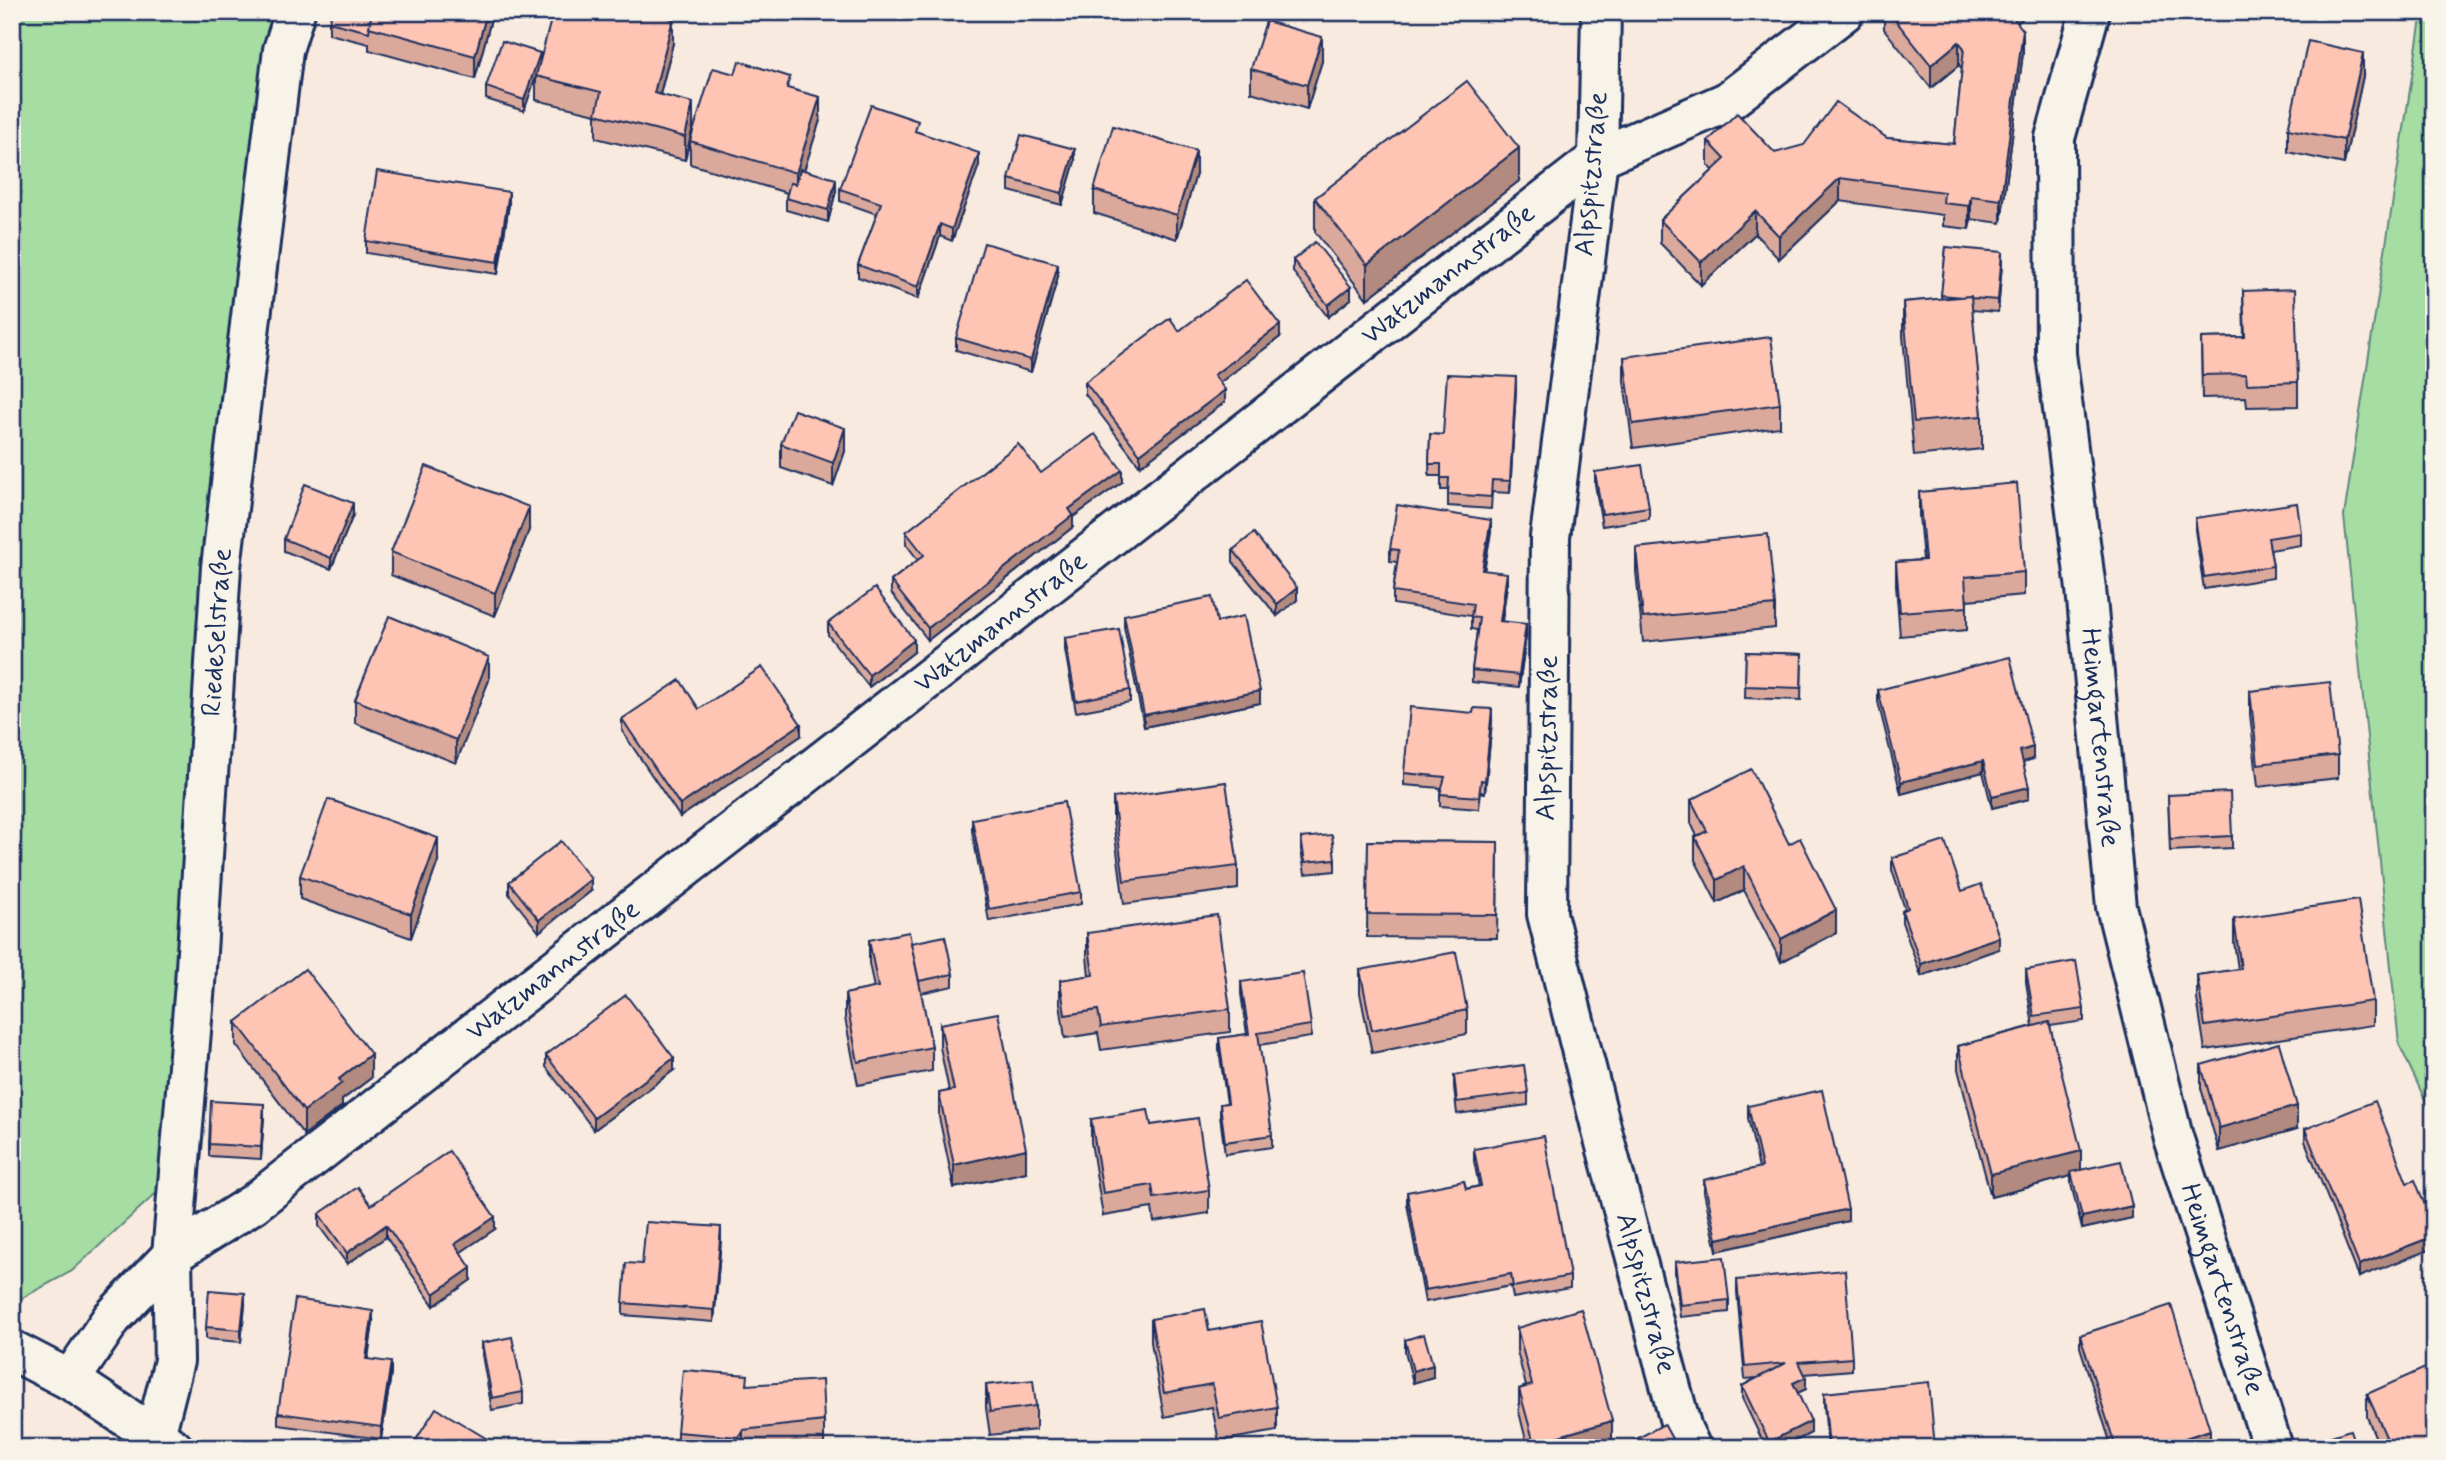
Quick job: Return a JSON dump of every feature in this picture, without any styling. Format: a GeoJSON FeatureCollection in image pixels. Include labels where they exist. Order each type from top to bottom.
{"type":"FeatureCollection","features":[{"type":"Feature","properties":{"kind":"street","name":"Riedeselstraße"},"geometry":{"type":"LineString","coordinates":[[164,1442],[174,1361],[172,1255],[195,984],[221,567],[283,50],[295,12]]}},
{"type":"Feature","properties":{"kind":"street","name":"Alpspitzstraße"},"geometry":{"type":"LineString","coordinates":[[1601,12],[1598,158],[1550,537],[1547,914],[1682,1429],[1691,1448]]}},
{"type":"Feature","properties":{"kind":"street","name":"Watzmannstraße"},"geometry":{"type":"LineString","coordinates":[[70,1380],[111,1318],[172,1255],[253,1204],[1598,158],[1727,102],[1844,12]]}},
{"type":"Feature","properties":{"kind":"street","name":"Heimgartenstraße"},"geometry":{"type":"LineString","coordinates":[[2090,12],[2054,138],[2056,354],[2086,589],[2116,907],[2173,1137],[2273,1448]]}},
{"type":"Feature","properties":{"kind":"street"},"geometry":{"type":"LineString","coordinates":[[12,1350],[70,1380],[164,1442]]}},
{"type":"Feature","properties":{"kind":"green space"},"geometry":{"type":"Polygon","coordinates":[[[12,12],[307,12],[221,567],[179,1172],[72,1271],[13,1303],[12,12]]]}},
{"type":"Feature","properties":{"kind":"green space"},"geometry":{"type":"Polygon","coordinates":[[[2422,12],[2434,12],[2434,1119],[2399,1044],[2344,516],[2422,12]]]}},
{"type":"Feature","properties":{"kind":"building"},"geometry":{"type":"Polygon","coordinates":[[[332,12],[372,12],[369,32],[329,22],[332,12]]]}},
{"type":"Feature","properties":{"kind":"building"},"geometry":{"type":"Polygon","coordinates":[[[372,12],[487,12],[475,56],[369,27],[372,12]]]}},
{"type":"Feature","properties":{"kind":"building"},"geometry":{"type":"Polygon","coordinates":[[[553,12],[644,12],[673,19],[654,93],[693,103],[685,137],[596,114],[601,92],[536,76],[553,12]]]}},
{"type":"Feature","properties":{"kind":"building"},"geometry":{"type":"Polygon","coordinates":[[[1889,12],[2009,12],[2023,30],[2001,200],[1971,196],[1969,206],[1943,203],[1944,192],[1840,178],[1779,236],[1755,211],[1701,262],[1660,220],[1725,159],[1708,141],[1737,113],[1775,153],[1804,145],[1836,102],[1887,138],[1954,144],[1964,48],[1959,42],[1931,65],[1889,12]]]}},
{"type":"Feature","properties":{"kind":"building"},"geometry":{"type":"Polygon","coordinates":[[[1266,21],[1322,37],[1307,85],[1251,69],[1266,21]]]}},
{"type":"Feature","properties":{"kind":"building"},"geometry":{"type":"Polygon","coordinates":[[[502,41],[540,53],[524,100],[486,87],[502,41]]]}},
{"type":"Feature","properties":{"kind":"building"},"geometry":{"type":"Polygon","coordinates":[[[2308,41],[2363,53],[2344,140],[2288,129],[2308,41]]]}},
{"type":"Feature","properties":{"kind":"building"},"geometry":{"type":"Polygon","coordinates":[[[739,61],[790,77],[787,88],[820,97],[796,173],[690,141],[713,68],[735,74],[739,61]]]}},
{"type":"Feature","properties":{"kind":"building"},"geometry":{"type":"Polygon","coordinates":[[[1467,81],[1519,148],[1367,265],[1315,198],[1467,81]]]}},
{"type":"Feature","properties":{"kind":"building"},"geometry":{"type":"Polygon","coordinates":[[[871,105],[918,121],[915,131],[979,153],[952,229],[940,224],[918,287],[858,265],[881,203],[840,189],[871,105]]]}},
{"type":"Feature","properties":{"kind":"building"},"geometry":{"type":"Polygon","coordinates":[[[1113,126],[1196,151],[1177,215],[1094,190],[1113,126]]]}},
{"type":"Feature","properties":{"kind":"building"},"geometry":{"type":"Polygon","coordinates":[[[1021,135],[1075,149],[1062,193],[1009,179],[1021,135]]]}},
{"type":"Feature","properties":{"kind":"building"},"geometry":{"type":"Polygon","coordinates":[[[800,169],[836,179],[828,210],[786,198],[790,183],[796,184],[800,169]]]}},
{"type":"Feature","properties":{"kind":"building"},"geometry":{"type":"Polygon","coordinates":[[[377,171],[509,192],[498,262],[366,241],[377,171]]]}},
{"type":"Feature","properties":{"kind":"building"},"geometry":{"type":"Polygon","coordinates":[[[1315,242],[1351,287],[1328,305],[1293,260],[1315,242]]]}},
{"type":"Feature","properties":{"kind":"building"},"geometry":{"type":"Polygon","coordinates":[[[984,243],[1058,264],[1031,360],[956,338],[984,243]]]}},
{"type":"Feature","properties":{"kind":"building"},"geometry":{"type":"Polygon","coordinates":[[[1946,247],[2002,252],[1998,300],[1941,295],[1946,247]]]}},
{"type":"Feature","properties":{"kind":"building"},"geometry":{"type":"Polygon","coordinates":[[[1246,280],[1280,325],[1214,375],[1225,390],[1140,454],[1085,382],[1170,318],[1179,331],[1246,280]]]}},
{"type":"Feature","properties":{"kind":"building"},"geometry":{"type":"Polygon","coordinates":[[[2295,289],[2298,382],[2247,384],[2246,374],[2202,375],[2201,338],[2245,337],[2243,291],[2295,289]]]}},
{"type":"Feature","properties":{"kind":"building"},"geometry":{"type":"Polygon","coordinates":[[[1971,296],[1982,416],[1914,422],[1903,302],[1971,296]]]}},
{"type":"Feature","properties":{"kind":"building"},"geometry":{"type":"Polygon","coordinates":[[[1771,337],[1780,404],[1633,424],[1624,357],[1771,337]]]}},
{"type":"Feature","properties":{"kind":"building"},"geometry":{"type":"Polygon","coordinates":[[[1447,374],[1516,377],[1510,481],[1492,480],[1491,497],[1448,494],[1449,478],[1441,478],[1441,464],[1429,464],[1430,434],[1443,435],[1447,374]]]}},
{"type":"Feature","properties":{"kind":"building"},"geometry":{"type":"Polygon","coordinates":[[[794,410],[845,428],[833,463],[781,444],[794,410]]]}},
{"type":"Feature","properties":{"kind":"building"},"geometry":{"type":"Polygon","coordinates":[[[1095,434],[1122,470],[1069,509],[1073,515],[928,628],[891,581],[924,555],[906,532],[1018,444],[1041,473],[1095,434]]]}},
{"type":"Feature","properties":{"kind":"building"},"geometry":{"type":"Polygon","coordinates":[[[1642,465],[1649,507],[1602,514],[1595,472],[1642,465]]]}},
{"type":"Feature","properties":{"kind":"building"},"geometry":{"type":"Polygon","coordinates":[[[426,466],[529,507],[495,593],[391,552],[426,466]]]}},
{"type":"Feature","properties":{"kind":"building"},"geometry":{"type":"Polygon","coordinates":[[[2017,483],[2024,572],[1965,577],[1967,607],[1900,612],[1896,562],[1925,560],[1919,492],[2017,483]]]}},
{"type":"Feature","properties":{"kind":"building"},"geometry":{"type":"Polygon","coordinates":[[[305,484],[353,503],[331,558],[284,539],[305,484]]]}},
{"type":"Feature","properties":{"kind":"building"},"geometry":{"type":"Polygon","coordinates":[[[2297,503],[2301,533],[2268,538],[2273,566],[2204,577],[2195,518],[2297,503]]]}},
{"type":"Feature","properties":{"kind":"building"},"geometry":{"type":"Polygon","coordinates":[[[1397,505],[1491,520],[1482,570],[1507,573],[1500,621],[1526,624],[1519,675],[1472,670],[1479,618],[1471,617],[1473,604],[1393,592],[1399,550],[1390,549],[1397,505]]]}},
{"type":"Feature","properties":{"kind":"building"},"geometry":{"type":"Polygon","coordinates":[[[1254,533],[1297,588],[1277,604],[1233,550],[1254,533]]]}},
{"type":"Feature","properties":{"kind":"building"},"geometry":{"type":"Polygon","coordinates":[[[1768,534],[1775,605],[1643,618],[1636,548],[1768,534]]]}},
{"type":"Feature","properties":{"kind":"building"},"geometry":{"type":"Polygon","coordinates":[[[875,588],[914,640],[869,675],[828,623],[875,588]]]}},
{"type":"Feature","properties":{"kind":"building"},"geometry":{"type":"Polygon","coordinates":[[[1212,597],[1217,622],[1244,616],[1260,691],[1144,715],[1124,615],[1212,597]]]}},
{"type":"Feature","properties":{"kind":"building"},"geometry":{"type":"Polygon","coordinates":[[[389,616],[489,657],[456,740],[355,700],[389,616]]]}},
{"type":"Feature","properties":{"kind":"building"},"geometry":{"type":"Polygon","coordinates":[[[1119,629],[1130,690],[1076,701],[1065,638],[1119,629]]]}},
{"type":"Feature","properties":{"kind":"building"},"geometry":{"type":"Polygon","coordinates":[[[1746,652],[1802,654],[1801,688],[1745,686],[1746,652]]]}},
{"type":"Feature","properties":{"kind":"building"},"geometry":{"type":"Polygon","coordinates":[[[2010,657],[2033,747],[2020,751],[2029,787],[1992,796],[1983,761],[1901,782],[1878,690],[2010,657]]]}},
{"type":"Feature","properties":{"kind":"building"},"geometry":{"type":"Polygon","coordinates":[[[762,667],[801,724],[680,805],[622,719],[680,680],[699,709],[762,667]]]}},
{"type":"Feature","properties":{"kind":"building"},"geometry":{"type":"Polygon","coordinates":[[[2330,682],[2338,755],[2258,764],[2250,691],[2330,682]]]}},
{"type":"Feature","properties":{"kind":"building"},"geometry":{"type":"Polygon","coordinates":[[[1410,707],[1473,713],[1474,708],[1492,709],[1485,781],[1481,780],[1479,797],[1440,794],[1445,777],[1404,773],[1410,707]]]}},
{"type":"Feature","properties":{"kind":"building"},"geometry":{"type":"Polygon","coordinates":[[[1751,769],[1789,844],[1800,838],[1836,910],[1781,939],[1744,866],[1717,880],[1695,837],[1707,831],[1691,800],[1751,769]]]}},
{"type":"Feature","properties":{"kind":"building"},"geometry":{"type":"Polygon","coordinates":[[[1226,782],[1238,866],[1124,881],[1113,798],[1226,782]]]}},
{"type":"Feature","properties":{"kind":"building"},"geometry":{"type":"Polygon","coordinates":[[[2230,792],[2232,836],[2170,839],[2168,795],[2230,792]]]}},
{"type":"Feature","properties":{"kind":"building"},"geometry":{"type":"Polygon","coordinates":[[[328,799],[438,838],[411,914],[300,876],[328,799]]]}},
{"type":"Feature","properties":{"kind":"building"},"geometry":{"type":"Polygon","coordinates":[[[1064,802],[1081,892],[989,909],[972,819],[1064,802]]]}},
{"type":"Feature","properties":{"kind":"building"},"geometry":{"type":"Polygon","coordinates":[[[1332,835],[1335,859],[1305,862],[1301,838],[1332,835]]]}},
{"type":"Feature","properties":{"kind":"building"},"geometry":{"type":"Polygon","coordinates":[[[561,841],[591,879],[539,920],[509,882],[561,841]]]}},
{"type":"Feature","properties":{"kind":"building"},"geometry":{"type":"Polygon","coordinates":[[[1368,841],[1498,842],[1497,915],[1367,914],[1368,841]]]}},
{"type":"Feature","properties":{"kind":"building"},"geometry":{"type":"Polygon","coordinates":[[[1945,841],[1962,891],[1981,884],[1999,937],[1921,964],[1902,911],[1908,908],[1892,858],[1945,841]]]}},
{"type":"Feature","properties":{"kind":"building"},"geometry":{"type":"Polygon","coordinates":[[[2358,900],[2373,1001],[2205,1026],[2197,975],[2241,969],[2234,919],[2358,900]]]}},
{"type":"Feature","properties":{"kind":"building"},"geometry":{"type":"Polygon","coordinates":[[[1217,915],[1230,1009],[1101,1027],[1098,1010],[1065,1015],[1060,980],[1093,975],[1087,933],[1217,915]]]}},
{"type":"Feature","properties":{"kind":"building"},"geometry":{"type":"Polygon","coordinates":[[[909,932],[932,1047],[858,1062],[845,994],[878,987],[869,940],[909,932]]]}},
{"type":"Feature","properties":{"kind":"building"},"geometry":{"type":"Polygon","coordinates":[[[945,936],[953,974],[919,981],[911,943],[945,936]]]}},
{"type":"Feature","properties":{"kind":"building"},"geometry":{"type":"Polygon","coordinates":[[[1456,952],[1467,1010],[1372,1030],[1360,970],[1456,952]]]}},
{"type":"Feature","properties":{"kind":"building"},"geometry":{"type":"Polygon","coordinates":[[[2076,961],[2084,1009],[2034,1016],[2026,970],[2076,961]]]}},
{"type":"Feature","properties":{"kind":"building"},"geometry":{"type":"Polygon","coordinates":[[[305,969],[371,1054],[339,1079],[342,1083],[304,1111],[236,1022],[305,969]]]}},
{"type":"Feature","properties":{"kind":"building"},"geometry":{"type":"Polygon","coordinates":[[[1303,973],[1311,1025],[1258,1033],[1272,1135],[1225,1142],[1220,1104],[1228,1103],[1219,1038],[1249,1034],[1241,982],[1303,973]]]}},
{"type":"Feature","properties":{"kind":"building"},"geometry":{"type":"Polygon","coordinates":[[[626,995],[674,1058],[594,1118],[546,1055],[626,995]]]}},
{"type":"Feature","properties":{"kind":"building"},"geometry":{"type":"Polygon","coordinates":[[[998,1013],[1026,1149],[954,1165],[939,1093],[954,1090],[940,1024],[998,1013]]]}},
{"type":"Feature","properties":{"kind":"building"},"geometry":{"type":"Polygon","coordinates":[[[2049,1022],[2081,1151],[1991,1174],[1958,1046],[2049,1022]]]}},
{"type":"Feature","properties":{"kind":"building"},"geometry":{"type":"Polygon","coordinates":[[[2279,1043],[2297,1106],[2219,1128],[2201,1065],[2279,1043]]]}},
{"type":"Feature","properties":{"kind":"building"},"geometry":{"type":"Polygon","coordinates":[[[1524,1065],[1528,1093],[1457,1102],[1454,1075],[1524,1065]]]}},
{"type":"Feature","properties":{"kind":"building"},"geometry":{"type":"Polygon","coordinates":[[[1822,1090],[1848,1209],[1717,1239],[1704,1180],[1762,1167],[1748,1106],[1822,1090]]]}},
{"type":"Feature","properties":{"kind":"building"},"geometry":{"type":"Polygon","coordinates":[[[211,1101],[264,1104],[261,1147],[209,1144],[211,1101]]]}},
{"type":"Feature","properties":{"kind":"building"},"geometry":{"type":"Polygon","coordinates":[[[2375,1101],[2407,1183],[2415,1180],[2434,1228],[2434,1236],[2359,1265],[2305,1129],[2375,1101]]]}},
{"type":"Feature","properties":{"kind":"building"},"geometry":{"type":"Polygon","coordinates":[[[1148,1110],[1151,1125],[1198,1118],[1209,1190],[1154,1198],[1152,1185],[1103,1193],[1091,1119],[1148,1110]]]}},
{"type":"Feature","properties":{"kind":"building"},"geometry":{"type":"Polygon","coordinates":[[[1544,1136],[1570,1276],[1513,1287],[1511,1274],[1425,1290],[1407,1192],[1464,1181],[1466,1189],[1481,1186],[1474,1149],[1544,1136]]]}},
{"type":"Feature","properties":{"kind":"building"},"geometry":{"type":"Polygon","coordinates":[[[449,1151],[495,1217],[455,1244],[471,1268],[434,1294],[386,1225],[347,1253],[319,1214],[358,1187],[371,1205],[449,1151]]]}},
{"type":"Feature","properties":{"kind":"building"},"geometry":{"type":"Polygon","coordinates":[[[2121,1161],[2132,1206],[2082,1217],[2071,1172],[2121,1161]]]}},
{"type":"Feature","properties":{"kind":"building"},"geometry":{"type":"Polygon","coordinates":[[[646,1222],[721,1227],[714,1310],[623,1303],[626,1263],[642,1264],[646,1222]]]}},
{"type":"Feature","properties":{"kind":"building"},"geometry":{"type":"Polygon","coordinates":[[[1724,1257],[1729,1300],[1680,1305],[1675,1262],[1724,1257]]]}},
{"type":"Feature","properties":{"kind":"building"},"geometry":{"type":"Polygon","coordinates":[[[1845,1270],[1852,1358],[1799,1362],[1806,1377],[1793,1383],[1811,1421],[1769,1442],[1742,1386],[1786,1363],[1745,1367],[1737,1280],[1845,1270]]]}},
{"type":"Feature","properties":{"kind":"building"},"geometry":{"type":"Polygon","coordinates":[[[209,1290],[245,1293],[241,1330],[206,1327],[209,1290]]]}},
{"type":"Feature","properties":{"kind":"building"},"geometry":{"type":"Polygon","coordinates":[[[295,1299],[373,1311],[366,1359],[391,1362],[381,1427],[278,1413],[295,1299]]]}},
{"type":"Feature","properties":{"kind":"building"},"geometry":{"type":"Polygon","coordinates":[[[2171,1305],[2210,1430],[2154,1448],[2116,1448],[2080,1335],[2171,1305]]]}},
{"type":"Feature","properties":{"kind":"building"},"geometry":{"type":"Polygon","coordinates":[[[1205,1309],[1209,1331],[1261,1321],[1277,1407],[1219,1418],[1212,1384],[1164,1393],[1151,1319],[1205,1309]]]}},
{"type":"Feature","properties":{"kind":"building"},"geometry":{"type":"Polygon","coordinates":[[[1581,1309],[1612,1421],[1534,1443],[1519,1389],[1532,1385],[1517,1328],[1581,1309]]]}},
{"type":"Feature","properties":{"kind":"building"},"geometry":{"type":"Polygon","coordinates":[[[1424,1334],[1433,1365],[1413,1371],[1405,1340],[1424,1334]]]}},
{"type":"Feature","properties":{"kind":"building"},"geometry":{"type":"Polygon","coordinates":[[[512,1337],[523,1392],[492,1398],[482,1343],[512,1337]]]}},
{"type":"Feature","properties":{"kind":"building"},"geometry":{"type":"Polygon","coordinates":[[[2434,1364],[2434,1448],[2391,1448],[2367,1394],[2434,1364]]]}},
{"type":"Feature","properties":{"kind":"building"},"geometry":{"type":"Polygon","coordinates":[[[683,1370],[748,1375],[747,1385],[822,1380],[824,1421],[743,1430],[739,1437],[677,1432],[683,1370]]]}},
{"type":"Feature","properties":{"kind":"building"},"geometry":{"type":"Polygon","coordinates":[[[1033,1380],[1036,1406],[990,1412],[986,1385],[1033,1380]]]}},
{"type":"Feature","properties":{"kind":"building"},"geometry":{"type":"Polygon","coordinates":[[[1929,1382],[1935,1448],[1829,1448],[1824,1393],[1929,1382]]]}},
{"type":"Feature","properties":{"kind":"building"},"geometry":{"type":"Polygon","coordinates":[[[436,1408],[502,1448],[411,1448],[436,1408]]]}},
{"type":"Feature","properties":{"kind":"building"},"geometry":{"type":"Polygon","coordinates":[[[1664,1424],[1677,1448],[1620,1448],[1664,1424]]]}},
{"type":"Feature","properties":{"kind":"building"},"geometry":{"type":"Polygon","coordinates":[[[2350,1430],[2356,1448],[2321,1448],[2319,1440],[2350,1430]]]}},
{"type":"Feature","properties":{"kind":"building"},"geometry":{"type":"Polygon","coordinates":[[[708,1444],[742,1448],[708,1448],[708,1444]]]}},
{"type":"Feature","properties":{"kind":"building"},"geometry":{"type":"Polygon","coordinates":[[[748,1444],[818,1444],[818,1448],[747,1448],[748,1444]]]}}]}
